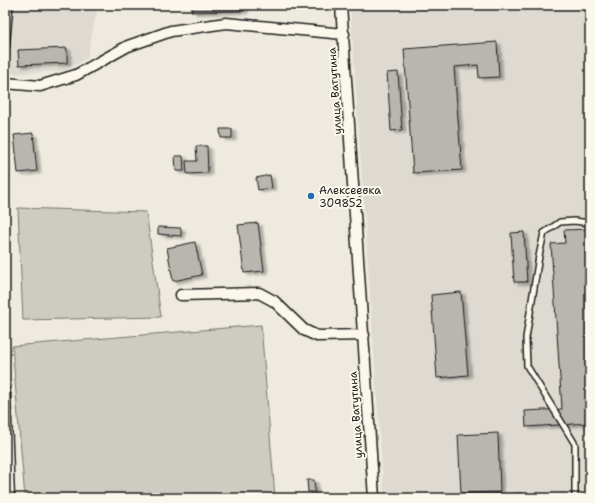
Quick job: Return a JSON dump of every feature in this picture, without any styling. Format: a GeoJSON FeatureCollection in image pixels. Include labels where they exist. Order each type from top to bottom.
{"type":"FeatureCollection","features":[{"type":"Feature","properties":{"kind":"street"},"geometry":{"type":"LineString","coordinates":[[341,5],[344,34]]}},
{"type":"Feature","properties":{"kind":"street","name":"улица Ватутина"},"geometry":{"type":"LineString","coordinates":[[5,83],[40,86],[69,78],[128,46],[171,31],[226,24],[344,34],[374,498]]}},
{"type":"Feature","properties":{"kind":"street"},"geometry":{"type":"LineString","coordinates":[[181,295],[259,293],[274,301],[304,330],[318,336],[364,335]]}},
{"type":"Feature","properties":{"kind":"street"},"geometry":{"type":"LineString","coordinates":[[5,393],[9,498]]}},
{"type":"Feature","properties":{"kind":"lane"},"geometry":{"type":"LineString","coordinates":[[5,61],[10,5]]}},
{"type":"Feature","properties":{"kind":"lane"},"geometry":{"type":"LineString","coordinates":[[575,498],[575,444],[527,366],[526,338],[544,233],[560,222],[574,221],[590,223]]}},
{"type":"Feature","properties":{"kind":"shaded area"},"geometry":{"type":"Polygon","coordinates":[[[5,5],[98,5],[87,58],[65,71],[5,74],[5,5]]]}},
{"type":"Feature","properties":{"kind":"shaded area"},"geometry":{"type":"Polygon","coordinates":[[[350,5],[590,5],[590,498],[384,498],[350,5]]]}},
{"type":"Feature","properties":{"kind":"shaded area"},"geometry":{"type":"Polygon","coordinates":[[[18,208],[146,212],[161,317],[23,320],[18,208]]]}},
{"type":"Feature","properties":{"kind":"shaded area"},"geometry":{"type":"Polygon","coordinates":[[[261,325],[275,497],[25,498],[12,346],[261,325]]]}},
{"type":"Feature","properties":{"kind":"building"},"geometry":{"type":"Polygon","coordinates":[[[192,5],[244,5],[244,11],[192,12],[192,5]]]}},
{"type":"Feature","properties":{"kind":"building"},"geometry":{"type":"Polygon","coordinates":[[[497,42],[499,77],[479,78],[478,65],[454,67],[462,170],[413,173],[404,49],[497,42]]]}},
{"type":"Feature","properties":{"kind":"building"},"geometry":{"type":"Polygon","coordinates":[[[67,48],[67,63],[19,65],[18,50],[67,48]]]}},
{"type":"Feature","properties":{"kind":"building"},"geometry":{"type":"Polygon","coordinates":[[[398,72],[402,130],[391,131],[387,73],[398,72]]]}},
{"type":"Feature","properties":{"kind":"building"},"geometry":{"type":"Polygon","coordinates":[[[220,129],[232,129],[232,138],[221,138],[220,129]]]}},
{"type":"Feature","properties":{"kind":"building"},"geometry":{"type":"Polygon","coordinates":[[[33,133],[37,171],[18,173],[14,135],[33,133]]]}},
{"type":"Feature","properties":{"kind":"building"},"geometry":{"type":"Polygon","coordinates":[[[196,146],[207,146],[208,173],[187,174],[186,161],[197,161],[196,146]]]}},
{"type":"Feature","properties":{"kind":"building"},"geometry":{"type":"Polygon","coordinates":[[[175,156],[183,156],[184,171],[176,171],[175,156]]]}},
{"type":"Feature","properties":{"kind":"building"},"geometry":{"type":"Polygon","coordinates":[[[270,175],[272,188],[258,190],[256,178],[270,175]]]}},
{"type":"Feature","properties":{"kind":"building"},"geometry":{"type":"Polygon","coordinates":[[[258,223],[264,271],[244,273],[238,225],[258,223]]]}},
{"type":"Feature","properties":{"kind":"building"},"geometry":{"type":"Polygon","coordinates":[[[158,227],[181,228],[181,236],[158,234],[158,227]]]}},
{"type":"Feature","properties":{"kind":"building"},"geometry":{"type":"Polygon","coordinates":[[[590,229],[590,423],[526,427],[525,411],[562,409],[551,244],[565,243],[564,230],[590,229]]]}},
{"type":"Feature","properties":{"kind":"building"},"geometry":{"type":"Polygon","coordinates":[[[524,232],[527,282],[514,282],[511,233],[524,232]]]}},
{"type":"Feature","properties":{"kind":"building"},"geometry":{"type":"Polygon","coordinates":[[[195,242],[202,275],[173,281],[167,248],[195,242]]]}},
{"type":"Feature","properties":{"kind":"building"},"geometry":{"type":"Polygon","coordinates":[[[461,292],[468,375],[437,378],[431,295],[461,292]]]}},
{"type":"Feature","properties":{"kind":"building"},"geometry":{"type":"Polygon","coordinates":[[[498,433],[500,492],[461,493],[458,435],[498,433]]]}},
{"type":"Feature","properties":{"kind":"building"},"geometry":{"type":"Polygon","coordinates":[[[307,480],[314,480],[315,492],[308,492],[307,480]]]}},
{"type":"Feature","properties":{"kind":"building"},"geometry":{"type":"Polygon","coordinates":[[[522,493],[522,498],[450,498],[522,493]]]}},
{"type":"Feature","properties":{"kind":"place","name":"Алексеевка 309852"},"geometry":{"type":"Point","coordinates":[311,196]}}]}
